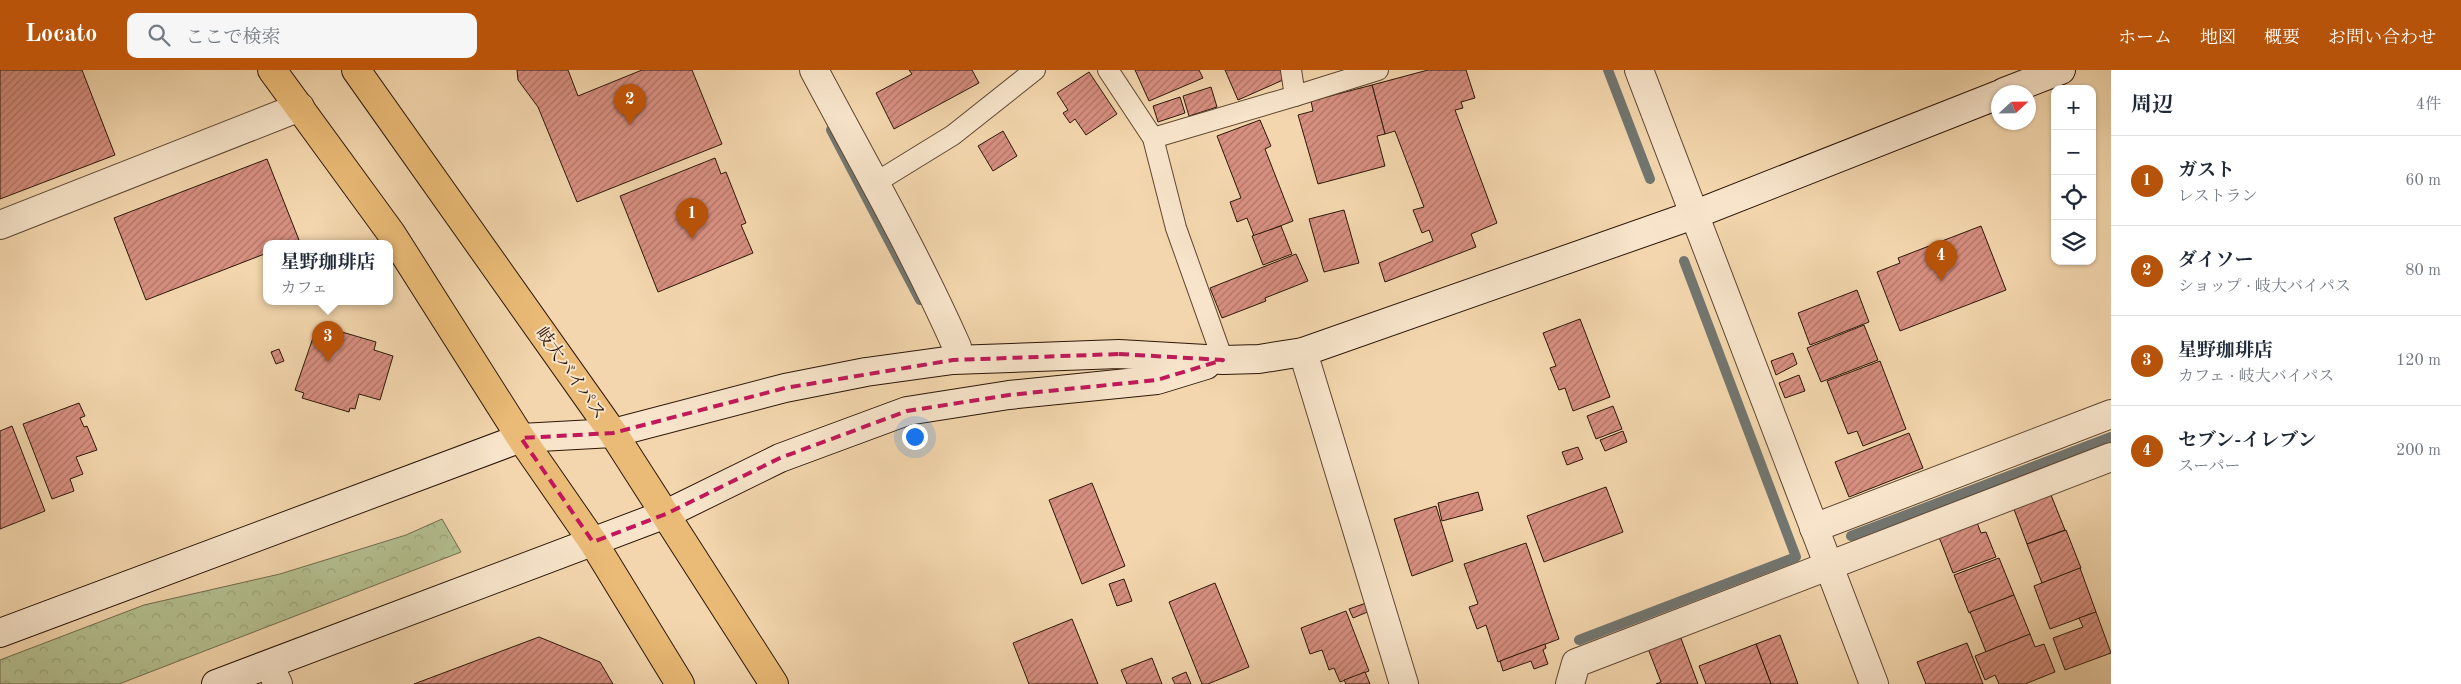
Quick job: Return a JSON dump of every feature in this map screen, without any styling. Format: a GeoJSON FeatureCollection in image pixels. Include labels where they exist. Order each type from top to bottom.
{"type":"FeatureCollection","features":[{"type":"Feature","properties":{"kind":"highway"},"geometry":{"type":"LineString","coordinates":[[272,70],[390,233],[521,438],[593,542],[680,684]]}},
{"type":"Feature","properties":{"kind":"highway","name":"岐大バイパス"},"geometry":{"type":"LineString","coordinates":[[356,70],[613,433],[774,684]]}},
{"type":"Feature","properties":{"kind":"street"},"geometry":{"type":"LineString","coordinates":[[814,70],[921,270],[957,347],[953,360]]}},
{"type":"Feature","properties":{"kind":"street"},"geometry":{"type":"LineString","coordinates":[[1640,70],[1874,684]]}},
{"type":"Feature","properties":{"kind":"street"},"geometry":{"type":"LineString","coordinates":[[2022,85],[2061,70]]}},
{"type":"Feature","properties":{"kind":"street"},"geometry":{"type":"LineString","coordinates":[[0,633],[521,438],[613,433],[785,388],[866,372],[953,360],[1119,354],[1223,360],[1259,359],[1303,352],[1696,214],[1991,98]]}},
{"type":"Feature","properties":{"kind":"street"},"geometry":{"type":"LineString","coordinates":[[0,225],[300,107]]}},
{"type":"Feature","properties":{"kind":"street"},"geometry":{"type":"LineString","coordinates":[[1303,352],[1404,684]]}},
{"type":"Feature","properties":{"kind":"street"},"geometry":{"type":"LineString","coordinates":[[216,684],[274,674],[593,542],[666,514],[780,458],[907,411],[1009,395],[1157,380],[1223,360]]}},
{"type":"Feature","properties":{"kind":"street"},"geometry":{"type":"LineString","coordinates":[[1814,528],[2111,414]]}},
{"type":"Feature","properties":{"kind":"street"},"geometry":{"type":"LineString","coordinates":[[1570,684],[1576,663],[2111,457]]}},
{"type":"Feature","properties":{"kind":"lane"},"geometry":{"type":"LineString","coordinates":[[875,183],[953,135],[1035,70]]}},
{"type":"Feature","properties":{"kind":"lane"},"geometry":{"type":"LineString","coordinates":[[1108,70],[1153,138],[1176,228],[1223,360]]}},
{"type":"Feature","properties":{"kind":"lane"},"geometry":{"type":"LineString","coordinates":[[1291,70],[1295,96]]}},
{"type":"Feature","properties":{"kind":"lane"},"geometry":{"type":"LineString","coordinates":[[1153,138],[1378,70]]}},
{"type":"Feature","properties":{"kind":"highlighted area"},"geometry":{"type":"Polygon","coordinates":[[[1119,354],[1223,360],[1157,380],[1009,395],[907,411],[780,458],[666,514],[593,542],[521,438],[613,433],[785,388],[953,360],[1119,354]]]}},
{"type":"Feature","properties":{"kind":"green space"},"geometry":{"type":"Polygon","coordinates":[[[442,519],[461,552],[119,684],[0,684],[0,660],[144,605],[280,574],[406,535],[442,519]]]}},
{"type":"Feature","properties":{"kind":"building"},"geometry":{"type":"Polygon","coordinates":[[[0,70],[82,70],[115,155],[0,199],[0,70]]]}},
{"type":"Feature","properties":{"kind":"building"},"geometry":{"type":"Polygon","coordinates":[[[517,70],[568,70],[578,96],[642,70],[692,70],[722,144],[577,202],[538,107],[518,80],[517,70]]]}},
{"type":"Feature","properties":{"kind":"building"},"geometry":{"type":"Polygon","coordinates":[[[909,70],[972,70],[979,83],[894,129],[876,93],[912,74],[909,70]]]}},
{"type":"Feature","properties":{"kind":"building"},"geometry":{"type":"Polygon","coordinates":[[[1135,70],[1199,70],[1203,78],[1149,101],[1135,70]]]}},
{"type":"Feature","properties":{"kind":"building"},"geometry":{"type":"Polygon","coordinates":[[[1225,70],[1281,70],[1283,80],[1238,100],[1225,70]]]}},
{"type":"Feature","properties":{"kind":"building"},"geometry":{"type":"Polygon","coordinates":[[[1428,70],[1466,70],[1475,98],[1461,102],[1463,108],[1455,110],[1497,223],[1471,234],[1476,247],[1385,282],[1379,263],[1433,241],[1429,230],[1422,233],[1413,210],[1424,207],[1395,131],[1385,134],[1372,85],[1428,70]]]}},
{"type":"Feature","properties":{"kind":"building"},"geometry":{"type":"Polygon","coordinates":[[[1089,72],[1117,114],[1086,135],[1075,119],[1070,123],[1063,113],[1068,110],[1057,93],[1089,72]]]}},
{"type":"Feature","properties":{"kind":"building"},"geometry":{"type":"Polygon","coordinates":[[[1372,85],[1385,134],[1377,136],[1385,166],[1318,184],[1298,115],[1313,111],[1311,101],[1372,85]]]}},
{"type":"Feature","properties":{"kind":"building"},"geometry":{"type":"Polygon","coordinates":[[[1211,87],[1217,107],[1189,116],[1183,96],[1211,87]]]}},
{"type":"Feature","properties":{"kind":"building"},"geometry":{"type":"Polygon","coordinates":[[[1180,97],[1185,113],[1158,122],[1153,106],[1180,97]]]}},
{"type":"Feature","properties":{"kind":"building"},"geometry":{"type":"Polygon","coordinates":[[[1260,120],[1271,146],[1265,149],[1293,221],[1254,236],[1247,218],[1237,222],[1230,202],[1241,198],[1217,136],[1260,120]]]}},
{"type":"Feature","properties":{"kind":"building"},"geometry":{"type":"Polygon","coordinates":[[[1003,131],[1017,156],[993,171],[978,146],[1003,131]]]}},
{"type":"Feature","properties":{"kind":"building"},"geometry":{"type":"Polygon","coordinates":[[[715,158],[721,174],[726,172],[746,223],[741,225],[753,253],[658,292],[620,196],[715,158]]]}},
{"type":"Feature","properties":{"kind":"building"},"geometry":{"type":"Polygon","coordinates":[[[267,159],[299,240],[263,240],[263,255],[146,300],[114,218],[267,159]]]}},
{"type":"Feature","properties":{"kind":"building"},"geometry":{"type":"Polygon","coordinates":[[[1344,210],[1359,263],[1324,272],[1309,219],[1344,210]]]}},
{"type":"Feature","properties":{"kind":"building"},"geometry":{"type":"Polygon","coordinates":[[[1281,226],[1292,254],[1263,265],[1252,236],[1281,226]]]}},
{"type":"Feature","properties":{"kind":"building"},"geometry":{"type":"Polygon","coordinates":[[[1981,226],[2006,290],[1900,331],[1877,272],[1900,263],[1898,258],[1981,226]]]}},
{"type":"Feature","properties":{"kind":"building"},"geometry":{"type":"Polygon","coordinates":[[[1296,254],[1308,281],[1265,298],[1266,301],[1222,318],[1210,288],[1296,254]]]}},
{"type":"Feature","properties":{"kind":"building"},"geometry":{"type":"Polygon","coordinates":[[[1857,290],[1869,322],[1810,345],[1798,313],[1857,290]]]}},
{"type":"Feature","properties":{"kind":"building"},"geometry":{"type":"Polygon","coordinates":[[[1580,319],[1610,397],[1573,411],[1565,388],[1559,390],[1550,368],[1556,366],[1543,333],[1580,319]]]}},
{"type":"Feature","properties":{"kind":"building"},"geometry":{"type":"Polygon","coordinates":[[[1864,325],[1878,360],[1821,382],[1807,348],[1864,325]]]}},
{"type":"Feature","properties":{"kind":"building"},"geometry":{"type":"Polygon","coordinates":[[[325,327],[376,342],[374,350],[393,356],[380,400],[359,394],[355,409],[350,408],[349,412],[302,398],[304,393],[295,390],[315,332],[323,334],[325,327]]]}},
{"type":"Feature","properties":{"kind":"building"},"geometry":{"type":"Polygon","coordinates":[[[279,349],[284,361],[276,364],[271,352],[279,349]]]}},
{"type":"Feature","properties":{"kind":"building"},"geometry":{"type":"Polygon","coordinates":[[[1793,353],[1797,364],[1776,375],[1771,361],[1793,353]]]}},
{"type":"Feature","properties":{"kind":"building"},"geometry":{"type":"Polygon","coordinates":[[[1880,361],[1906,429],[1863,446],[1857,431],[1848,434],[1827,381],[1880,361]]]}},
{"type":"Feature","properties":{"kind":"building"},"geometry":{"type":"Polygon","coordinates":[[[1799,375],[1805,391],[1785,398],[1779,383],[1799,375]]]}},
{"type":"Feature","properties":{"kind":"building"},"geometry":{"type":"Polygon","coordinates":[[[79,403],[85,416],[80,418],[84,427],[87,426],[97,450],[76,457],[83,474],[70,479],[74,491],[52,499],[23,424],[79,403]]]}},
{"type":"Feature","properties":{"kind":"building"},"geometry":{"type":"Polygon","coordinates":[[[1613,406],[1622,429],[1596,439],[1587,416],[1613,406]]]}},
{"type":"Feature","properties":{"kind":"building"},"geometry":{"type":"Polygon","coordinates":[[[12,426],[45,511],[0,529],[0,431],[12,426]]]}},
{"type":"Feature","properties":{"kind":"building"},"geometry":{"type":"Polygon","coordinates":[[[1623,431],[1627,442],[1605,451],[1600,440],[1623,431]]]}},
{"type":"Feature","properties":{"kind":"building"},"geometry":{"type":"Polygon","coordinates":[[[1909,433],[1923,468],[1849,497],[1835,462],[1909,433]]]}},
{"type":"Feature","properties":{"kind":"building"},"geometry":{"type":"Polygon","coordinates":[[[1578,447],[1583,459],[1567,465],[1562,452],[1578,447]]]}},
{"type":"Feature","properties":{"kind":"building"},"geometry":{"type":"Polygon","coordinates":[[[1092,483],[1125,566],[1082,584],[1049,500],[1092,483]]]}},
{"type":"Feature","properties":{"kind":"building"},"geometry":{"type":"Polygon","coordinates":[[[1606,487],[1623,532],[1544,562],[1527,516],[1606,487]]]}},
{"type":"Feature","properties":{"kind":"building"},"geometry":{"type":"Polygon","coordinates":[[[2049,490],[2065,530],[2027,544],[2012,504],[2049,490]]]}},
{"type":"Feature","properties":{"kind":"building"},"geometry":{"type":"Polygon","coordinates":[[[1478,492],[1483,510],[1442,521],[1438,503],[1478,492]]]}},
{"type":"Feature","properties":{"kind":"building"},"geometry":{"type":"Polygon","coordinates":[[[1436,506],[1453,561],[1412,576],[1394,519],[1436,506]]]}},
{"type":"Feature","properties":{"kind":"building"},"geometry":{"type":"Polygon","coordinates":[[[1976,520],[1981,533],[1986,532],[1996,557],[1953,573],[1937,532],[1976,520]]]}},
{"type":"Feature","properties":{"kind":"building"},"geometry":{"type":"Polygon","coordinates":[[[2066,530],[2081,568],[2042,583],[2027,544],[2066,530]]]}},
{"type":"Feature","properties":{"kind":"building"},"geometry":{"type":"Polygon","coordinates":[[[1526,543],[1559,639],[1498,662],[1486,625],[1477,629],[1469,607],[1478,604],[1464,564],[1526,543]]]}},
{"type":"Feature","properties":{"kind":"building"},"geometry":{"type":"Polygon","coordinates":[[[1999,558],[2014,595],[1969,613],[1954,575],[1999,558]]]}},
{"type":"Feature","properties":{"kind":"building"},"geometry":{"type":"Polygon","coordinates":[[[2080,568],[2096,612],[2050,629],[2034,586],[2080,568]]]}},
{"type":"Feature","properties":{"kind":"building"},"geometry":{"type":"Polygon","coordinates":[[[1124,579],[1132,601],[1117,606],[1109,584],[1124,579]]]}},
{"type":"Feature","properties":{"kind":"building"},"geometry":{"type":"Polygon","coordinates":[[[1215,583],[1249,667],[1208,684],[1202,684],[1169,602],[1215,583]]]}},
{"type":"Feature","properties":{"kind":"building"},"geometry":{"type":"Polygon","coordinates":[[[2014,595],[2030,634],[1986,652],[1970,612],[2014,595]]]}},
{"type":"Feature","properties":{"kind":"building"},"geometry":{"type":"Polygon","coordinates":[[[1366,603],[1370,611],[1353,618],[1349,609],[1366,603]]]}},
{"type":"Feature","properties":{"kind":"building"},"geometry":{"type":"Polygon","coordinates":[[[1346,611],[1369,671],[1340,682],[1334,668],[1329,670],[1322,650],[1310,654],[1301,628],[1346,611]]]}},
{"type":"Feature","properties":{"kind":"building"},"geometry":{"type":"Polygon","coordinates":[[[2096,612],[2111,653],[2065,670],[2053,638],[2083,627],[2079,618],[2096,612]]]}},
{"type":"Feature","properties":{"kind":"building"},"geometry":{"type":"Polygon","coordinates":[[[1072,619],[1098,684],[1029,684],[1013,643],[1072,619]]]}},
{"type":"Feature","properties":{"kind":"building"},"geometry":{"type":"Polygon","coordinates":[[[1679,633],[1698,684],[1656,684],[1661,682],[1647,646],[1679,633]]]}},
{"type":"Feature","properties":{"kind":"building"},"geometry":{"type":"Polygon","coordinates":[[[2030,634],[2035,647],[2044,644],[2055,672],[2025,684],[1999,684],[1995,675],[1985,680],[1975,656],[2030,634]]]}},
{"type":"Feature","properties":{"kind":"building"},"geometry":{"type":"Polygon","coordinates":[[[1780,635],[1798,684],[1771,684],[1756,644],[1780,635]]]}},
{"type":"Feature","properties":{"kind":"building"},"geometry":{"type":"Polygon","coordinates":[[[539,637],[600,662],[613,684],[414,684],[539,637]]]}},
{"type":"Feature","properties":{"kind":"building"},"geometry":{"type":"Polygon","coordinates":[[[1967,643],[1983,684],[1926,684],[1917,662],[1967,643]]]}},
{"type":"Feature","properties":{"kind":"building"},"geometry":{"type":"Polygon","coordinates":[[[1545,644],[1546,648],[1543,650],[1548,664],[1534,669],[1531,661],[1503,671],[1500,661],[1545,644]]]}},
{"type":"Feature","properties":{"kind":"building"},"geometry":{"type":"Polygon","coordinates":[[[1756,644],[1771,684],[1706,684],[1699,666],[1756,644]]]}},
{"type":"Feature","properties":{"kind":"building"},"geometry":{"type":"Polygon","coordinates":[[[1152,658],[1162,684],[1127,684],[1121,670],[1152,658]]]}},
{"type":"Feature","properties":{"kind":"building"},"geometry":{"type":"Polygon","coordinates":[[[1186,672],[1191,684],[1175,684],[1172,678],[1186,672]]]}},
{"type":"Feature","properties":{"kind":"building"},"geometry":{"type":"Polygon","coordinates":[[[1365,672],[1370,684],[1346,684],[1344,680],[1365,672]]]}},
{"type":"Feature","properties":{"kind":"waterway"},"geometry":{"type":"LineString","coordinates":[[1608,70],[1650,179]]}},
{"type":"Feature","properties":{"kind":"waterway"},"geometry":{"type":"LineString","coordinates":[[831,130],[920,300],[931,293]]}},
{"type":"Feature","properties":{"kind":"waterway"},"geometry":{"type":"LineString","coordinates":[[1579,640],[1796,557],[1684,261]]}},
{"type":"Feature","properties":{"kind":"waterway"},"geometry":{"type":"LineString","coordinates":[[1851,536],[2111,437]]}},
{"type":"Feature","properties":{"kind":"place","name":"ダイソー"},"geometry":{"type":"Point","coordinates":[630,125]}},
{"type":"Feature","properties":{"kind":"place","name":"ガスト"},"geometry":{"type":"Point","coordinates":[692,239]}},
{"type":"Feature","properties":{"kind":"place","name":"セブン-イレブン"},"geometry":{"type":"Point","coordinates":[1941,281]}},
{"type":"Feature","properties":{"kind":"place","name":"星野珈琲店"},"geometry":{"type":"Point","coordinates":[328,362]}}]}
